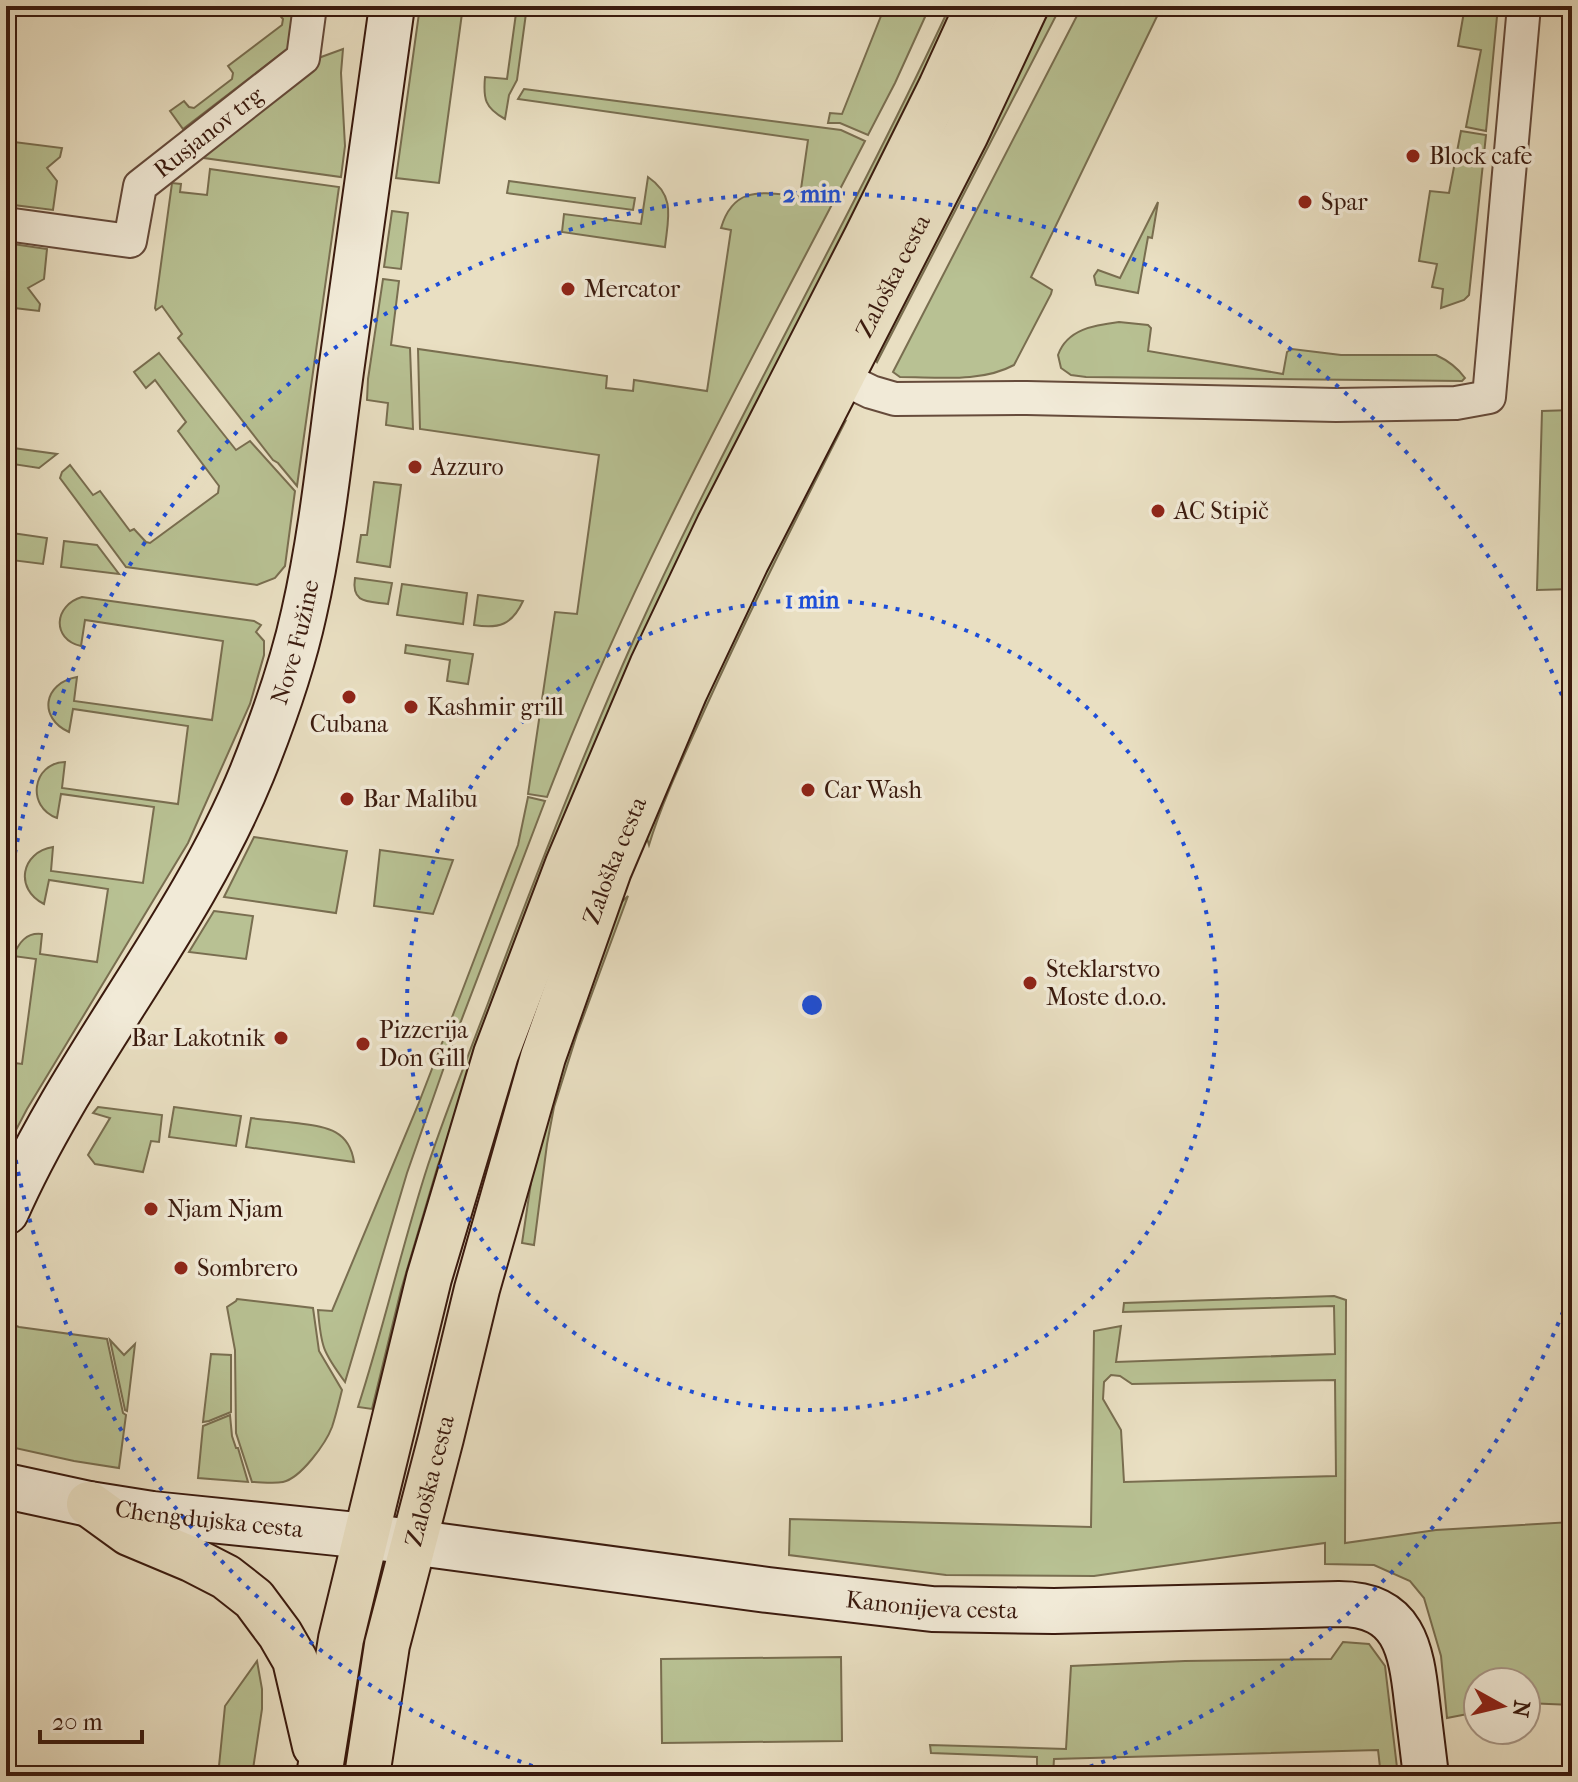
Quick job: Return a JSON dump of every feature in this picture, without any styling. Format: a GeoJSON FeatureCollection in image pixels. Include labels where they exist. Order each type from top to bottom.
{"type":"FeatureCollection","features":[{"type":"Feature","properties":{"kind":"main road","name":"Zaloška cesta"},"geometry":{"type":"LineString","coordinates":[[319,1772],[341,1639],[429,1278],[496,1054],[568,864],[652,666],[712,539],[894,183],[978,6]]}},
{"type":"Feature","properties":{"kind":"main road","name":"Zaloška cesta"},"geometry":{"type":"LineString","coordinates":[[367,1776],[387,1645],[477,1289],[543,1057],[609,870],[649,772],[746,562],[966,134],[1026,6]]}},
{"type":"Feature","properties":{"kind":"main road"},"geometry":{"type":"LineString","coordinates":[[89,1504],[129,1533],[226,1577],[254,1599],[295,1660],[319,1772]]}},
{"type":"Feature","properties":{"kind":"street","name":"Rusjanov trg"},"geometry":{"type":"LineString","coordinates":[[6,224],[130,241],[140,186],[303,58],[310,6]]}},
{"type":"Feature","properties":{"kind":"street","name":"Nove Fužine"},"geometry":{"type":"LineString","coordinates":[[6,1212],[54,1118],[221,841],[257,761],[293,660],[318,539],[392,6]]}},
{"type":"Feature","properties":{"kind":"street"},"geometry":{"type":"LineString","coordinates":[[840,377],[871,392],[895,399],[1043,398],[1336,405],[1456,403],[1489,397],[1524,6]]}},
{"type":"Feature","properties":{"kind":"street","name":"Chengdujska cesta"},"geometry":{"type":"LineString","coordinates":[[6,1486],[152,1514],[413,1542]]}},
{"type":"Feature","properties":{"kind":"street","name":"Kanonijeva cesta"},"geometry":{"type":"LineString","coordinates":[[413,1542],[932,1609],[1054,1611],[1363,1606],[1386,1616],[1400,1630],[1411,1656],[1426,1776]]}},
{"type":"Feature","properties":{"kind":"green space"},"geometry":{"type":"Polygon","coordinates":[[[420,6],[463,6],[439,183],[396,178],[420,6]]]}},
{"type":"Feature","properties":{"kind":"green space"},"geometry":{"type":"Polygon","coordinates":[[[517,6],[527,6],[517,80],[509,95],[505,119],[493,111],[487,102],[485,77],[507,79],[517,6]]]}},
{"type":"Feature","properties":{"kind":"green space"},"geometry":{"type":"Polygon","coordinates":[[[885,6],[930,6],[868,135],[840,123],[828,123],[830,113],[842,114],[885,6]]]}},
{"type":"Feature","properties":{"kind":"green space"},"geometry":{"type":"Polygon","coordinates":[[[950,6],[961,6],[538,897],[438,1165],[401,1290],[372,1409],[358,1407],[435,1145],[596,728],[672,557],[873,164],[950,6]]]}},
{"type":"Feature","properties":{"kind":"green space"},"geometry":{"type":"Polygon","coordinates":[[[1052,6],[1061,6],[877,362],[874,358],[1052,6]]]}},
{"type":"Feature","properties":{"kind":"green space"},"geometry":{"type":"Polygon","coordinates":[[[1082,6],[1162,6],[1031,277],[1052,290],[1051,294],[1014,365],[973,377],[900,377],[893,372],[1082,6]]]}},
{"type":"Feature","properties":{"kind":"green space"},"geometry":{"type":"Polygon","coordinates":[[[1465,6],[1498,6],[1486,131],[1466,127],[1481,50],[1458,46],[1465,6]]]}},
{"type":"Feature","properties":{"kind":"green space"},"geometry":{"type":"Polygon","coordinates":[[[301,9],[286,57],[282,53],[183,129],[170,111],[184,101],[194,108],[232,79],[233,73],[228,66],[282,25],[283,19],[276,11],[301,9]]]}},
{"type":"Feature","properties":{"kind":"green space"},"geometry":{"type":"Polygon","coordinates":[[[343,49],[341,73],[345,146],[341,177],[204,158],[202,152],[313,60],[343,49]]]}},
{"type":"Feature","properties":{"kind":"green space"},"geometry":{"type":"Polygon","coordinates":[[[524,89],[841,130],[865,141],[657,546],[581,712],[547,797],[528,794],[555,612],[577,614],[599,455],[420,429],[418,349],[607,376],[606,388],[633,391],[634,380],[707,391],[731,230],[721,228],[734,204],[742,198],[763,193],[800,196],[808,140],[518,99],[524,89]]]}},
{"type":"Feature","properties":{"kind":"green space"},"geometry":{"type":"Polygon","coordinates":[[[1461,131],[1486,135],[1469,295],[1464,300],[1441,308],[1443,289],[1432,287],[1437,264],[1419,261],[1430,191],[1449,193],[1461,131]]]}},
{"type":"Feature","properties":{"kind":"green space"},"geometry":{"type":"Polygon","coordinates":[[[6,141],[62,148],[60,157],[47,168],[57,181],[53,210],[6,204],[6,141]]]}},
{"type":"Feature","properties":{"kind":"green space"},"geometry":{"type":"Polygon","coordinates":[[[210,169],[339,187],[297,486],[273,460],[178,338],[182,334],[162,306],[155,308],[172,183],[181,184],[180,192],[207,195],[210,169]]]}},
{"type":"Feature","properties":{"kind":"green space"},"geometry":{"type":"Polygon","coordinates":[[[648,177],[663,192],[668,208],[665,247],[562,232],[564,214],[641,224],[648,177]]]}},
{"type":"Feature","properties":{"kind":"green space"},"geometry":{"type":"Polygon","coordinates":[[[509,181],[635,198],[633,210],[507,193],[509,181]]]}},
{"type":"Feature","properties":{"kind":"green space"},"geometry":{"type":"Polygon","coordinates":[[[1158,202],[1138,293],[1096,285],[1094,276],[1098,270],[1120,278],[1158,202]]]}},
{"type":"Feature","properties":{"kind":"green space"},"geometry":{"type":"Polygon","coordinates":[[[392,211],[408,213],[401,269],[384,267],[392,211]]]}},
{"type":"Feature","properties":{"kind":"green space"},"geometry":{"type":"Polygon","coordinates":[[[6,243],[47,249],[44,279],[28,288],[40,304],[39,311],[6,307],[6,243]]]}},
{"type":"Feature","properties":{"kind":"green space"},"geometry":{"type":"Polygon","coordinates":[[[383,279],[399,281],[391,345],[410,348],[413,429],[386,425],[388,403],[367,400],[383,279]]]}},
{"type":"Feature","properties":{"kind":"green space"},"geometry":{"type":"Polygon","coordinates":[[[1119,322],[1151,328],[1148,351],[1283,374],[1287,352],[1292,349],[1341,355],[1436,355],[1465,378],[1462,381],[1086,377],[1071,375],[1061,368],[1058,355],[1068,339],[1092,327],[1119,322]]]}},
{"type":"Feature","properties":{"kind":"green space"},"geometry":{"type":"Polygon","coordinates":[[[159,353],[236,450],[250,441],[295,491],[285,566],[275,578],[257,585],[126,567],[60,478],[70,465],[93,495],[100,491],[130,531],[134,529],[150,543],[218,493],[219,486],[178,431],[186,422],[155,380],[146,388],[134,372],[159,353]]]}},
{"type":"Feature","properties":{"kind":"green space"},"geometry":{"type":"Polygon","coordinates":[[[1572,410],[1572,589],[1537,590],[1542,411],[1572,410]]]}},
{"type":"Feature","properties":{"kind":"green space"},"geometry":{"type":"Polygon","coordinates":[[[845,422],[722,673],[675,777],[649,845],[646,835],[648,818],[831,430],[845,422]]]}},
{"type":"Feature","properties":{"kind":"green space"},"geometry":{"type":"Polygon","coordinates":[[[6,447],[57,454],[39,468],[6,463],[6,447]]]}},
{"type":"Feature","properties":{"kind":"green space"},"geometry":{"type":"Polygon","coordinates":[[[374,482],[401,485],[390,567],[357,562],[361,535],[367,535],[374,482]]]}},
{"type":"Feature","properties":{"kind":"green space"},"geometry":{"type":"Polygon","coordinates":[[[12,533],[47,538],[43,564],[12,560],[6,608],[6,538],[12,533]]]}},
{"type":"Feature","properties":{"kind":"green space"},"geometry":{"type":"Polygon","coordinates":[[[64,541],[97,545],[119,574],[61,567],[64,541]]]}},
{"type":"Feature","properties":{"kind":"green space"},"geometry":{"type":"Polygon","coordinates":[[[355,578],[392,583],[388,604],[358,597],[355,578]]]}},
{"type":"Feature","properties":{"kind":"green space"},"geometry":{"type":"Polygon","coordinates":[[[402,584],[467,593],[463,624],[397,615],[402,584]]]}},
{"type":"Feature","properties":{"kind":"green space"},"geometry":{"type":"Polygon","coordinates":[[[478,595],[523,601],[504,624],[474,625],[478,595]]]}},
{"type":"Feature","properties":{"kind":"green space"},"geometry":{"type":"Polygon","coordinates":[[[82,597],[254,621],[261,625],[256,632],[264,641],[264,655],[250,704],[188,843],[6,1149],[6,1062],[22,1064],[36,959],[13,956],[24,939],[42,934],[40,954],[97,962],[108,889],[49,880],[44,904],[28,889],[25,872],[28,863],[42,850],[53,847],[51,871],[143,883],[154,807],[61,794],[57,818],[47,812],[37,796],[40,777],[54,764],[65,762],[62,788],[178,804],[188,726],[73,709],[69,732],[52,718],[49,710],[51,693],[57,686],[77,677],[74,701],[212,720],[223,641],[85,620],[81,646],[65,637],[60,622],[66,607],[82,597]]]}},
{"type":"Feature","properties":{"kind":"green space"},"geometry":{"type":"Polygon","coordinates":[[[406,645],[473,654],[468,684],[447,681],[450,660],[405,653],[406,645]]]}},
{"type":"Feature","properties":{"kind":"green space"},"geometry":{"type":"Polygon","coordinates":[[[528,797],[545,801],[450,1050],[407,1173],[345,1382],[324,1349],[318,1310],[332,1311],[418,1105],[518,845],[528,797]]]}},
{"type":"Feature","properties":{"kind":"green space"},"geometry":{"type":"Polygon","coordinates":[[[254,837],[347,851],[336,913],[224,897],[254,837]]]}},
{"type":"Feature","properties":{"kind":"green space"},"geometry":{"type":"Polygon","coordinates":[[[380,850],[453,860],[433,914],[374,906],[380,850]]]}},
{"type":"Feature","properties":{"kind":"green space"},"geometry":{"type":"Polygon","coordinates":[[[628,896],[577,1034],[554,1107],[534,1245],[522,1243],[537,1142],[612,911],[628,896]]]}},
{"type":"Feature","properties":{"kind":"green space"},"geometry":{"type":"Polygon","coordinates":[[[214,911],[253,916],[246,959],[189,952],[214,911]]]}},
{"type":"Feature","properties":{"kind":"green space"},"geometry":{"type":"Polygon","coordinates":[[[98,1107],[162,1115],[159,1142],[151,1141],[143,1172],[95,1164],[88,1155],[110,1118],[93,1113],[98,1107]]]}},
{"type":"Feature","properties":{"kind":"green space"},"geometry":{"type":"Polygon","coordinates":[[[174,1107],[241,1116],[236,1146],[169,1137],[174,1107]]]}},
{"type":"Feature","properties":{"kind":"green space"},"geometry":{"type":"Polygon","coordinates":[[[251,1118],[334,1131],[347,1142],[354,1162],[246,1147],[251,1118]]]}},
{"type":"Feature","properties":{"kind":"green space"},"geometry":{"type":"Polygon","coordinates":[[[1334,1296],[1346,1300],[1345,1543],[1436,1530],[1572,1522],[1572,1705],[1542,1704],[1542,1666],[1462,1666],[1462,1715],[1447,1718],[1441,1656],[1424,1598],[1410,1581],[1374,1565],[1325,1564],[1325,1543],[1094,1576],[946,1575],[789,1555],[790,1519],[1091,1527],[1094,1331],[1121,1326],[1116,1362],[1335,1354],[1334,1306],[1123,1312],[1124,1303],[1334,1296]],[[1111,1375],[1104,1382],[1103,1399],[1121,1430],[1124,1482],[1336,1476],[1335,1380],[1132,1384],[1120,1376],[1111,1375]]]}},
{"type":"Feature","properties":{"kind":"green space"},"geometry":{"type":"Polygon","coordinates":[[[237,1299],[313,1308],[319,1351],[342,1390],[332,1427],[324,1442],[305,1467],[283,1482],[252,1482],[236,1433],[235,1350],[227,1307],[237,1299]]]}},
{"type":"Feature","properties":{"kind":"green space"},"geometry":{"type":"Polygon","coordinates":[[[6,1322],[19,1327],[107,1339],[123,1413],[126,1415],[119,1468],[6,1446],[6,1322]]]}},
{"type":"Feature","properties":{"kind":"green space"},"geometry":{"type":"Polygon","coordinates":[[[110,1340],[124,1355],[135,1344],[127,1411],[125,1410],[110,1340]]]}},
{"type":"Feature","properties":{"kind":"green space"},"geometry":{"type":"Polygon","coordinates":[[[211,1354],[231,1355],[231,1412],[203,1422],[211,1354]]]}},
{"type":"Feature","properties":{"kind":"green space"},"geometry":{"type":"Polygon","coordinates":[[[230,1415],[232,1436],[248,1482],[198,1478],[203,1426],[230,1415]]]}},
{"type":"Feature","properties":{"kind":"green space"},"geometry":{"type":"Polygon","coordinates":[[[1343,1642],[1369,1644],[1385,1666],[1398,1776],[1381,1776],[1378,1750],[1054,1759],[1053,1776],[1037,1776],[1037,1757],[931,1753],[930,1745],[1066,1749],[1071,1666],[1331,1659],[1343,1642]]]}},
{"type":"Feature","properties":{"kind":"green space"},"geometry":{"type":"Polygon","coordinates":[[[841,1657],[842,1741],[662,1743],[661,1659],[841,1657]]]}},
{"type":"Feature","properties":{"kind":"green space"},"geometry":{"type":"Polygon","coordinates":[[[257,1661],[262,1709],[252,1776],[218,1776],[225,1706],[257,1661]]]}},
{"type":"Feature","properties":{"kind":"place","name":"Block cafe"},"geometry":{"type":"Point","coordinates":[1413,156]}},
{"type":"Feature","properties":{"kind":"place","name":"Spar"},"geometry":{"type":"Point","coordinates":[1305,202]}},
{"type":"Feature","properties":{"kind":"place","name":"Mercator"},"geometry":{"type":"Point","coordinates":[568,289]}},
{"type":"Feature","properties":{"kind":"place","name":"Azzuro"},"geometry":{"type":"Point","coordinates":[415,467]}},
{"type":"Feature","properties":{"kind":"place","name":"AC Stipič"},"geometry":{"type":"Point","coordinates":[1158,511]}},
{"type":"Feature","properties":{"kind":"place","name":"Cubana"},"geometry":{"type":"Point","coordinates":[349,697]}},
{"type":"Feature","properties":{"kind":"place","name":"Kashmir grill"},"geometry":{"type":"Point","coordinates":[411,707]}},
{"type":"Feature","properties":{"kind":"place","name":"Car Wash"},"geometry":{"type":"Point","coordinates":[808,790]}},
{"type":"Feature","properties":{"kind":"place","name":"Bar Malibu"},"geometry":{"type":"Point","coordinates":[347,799]}},
{"type":"Feature","properties":{"kind":"place","name":"Steklarstvo Moste d.o.o."},"geometry":{"type":"Point","coordinates":[1030,983]}},
{"type":"Feature","properties":{"kind":"place","name":"Bar Lakotnik"},"geometry":{"type":"Point","coordinates":[281,1038]}},
{"type":"Feature","properties":{"kind":"place","name":"Pizzerija Don Gill"},"geometry":{"type":"Point","coordinates":[363,1044]}},
{"type":"Feature","properties":{"kind":"place","name":"Njam Njam"},"geometry":{"type":"Point","coordinates":[151,1209]}},
{"type":"Feature","properties":{"kind":"place","name":"Sombrero"},"geometry":{"type":"Point","coordinates":[181,1268]}}]}
